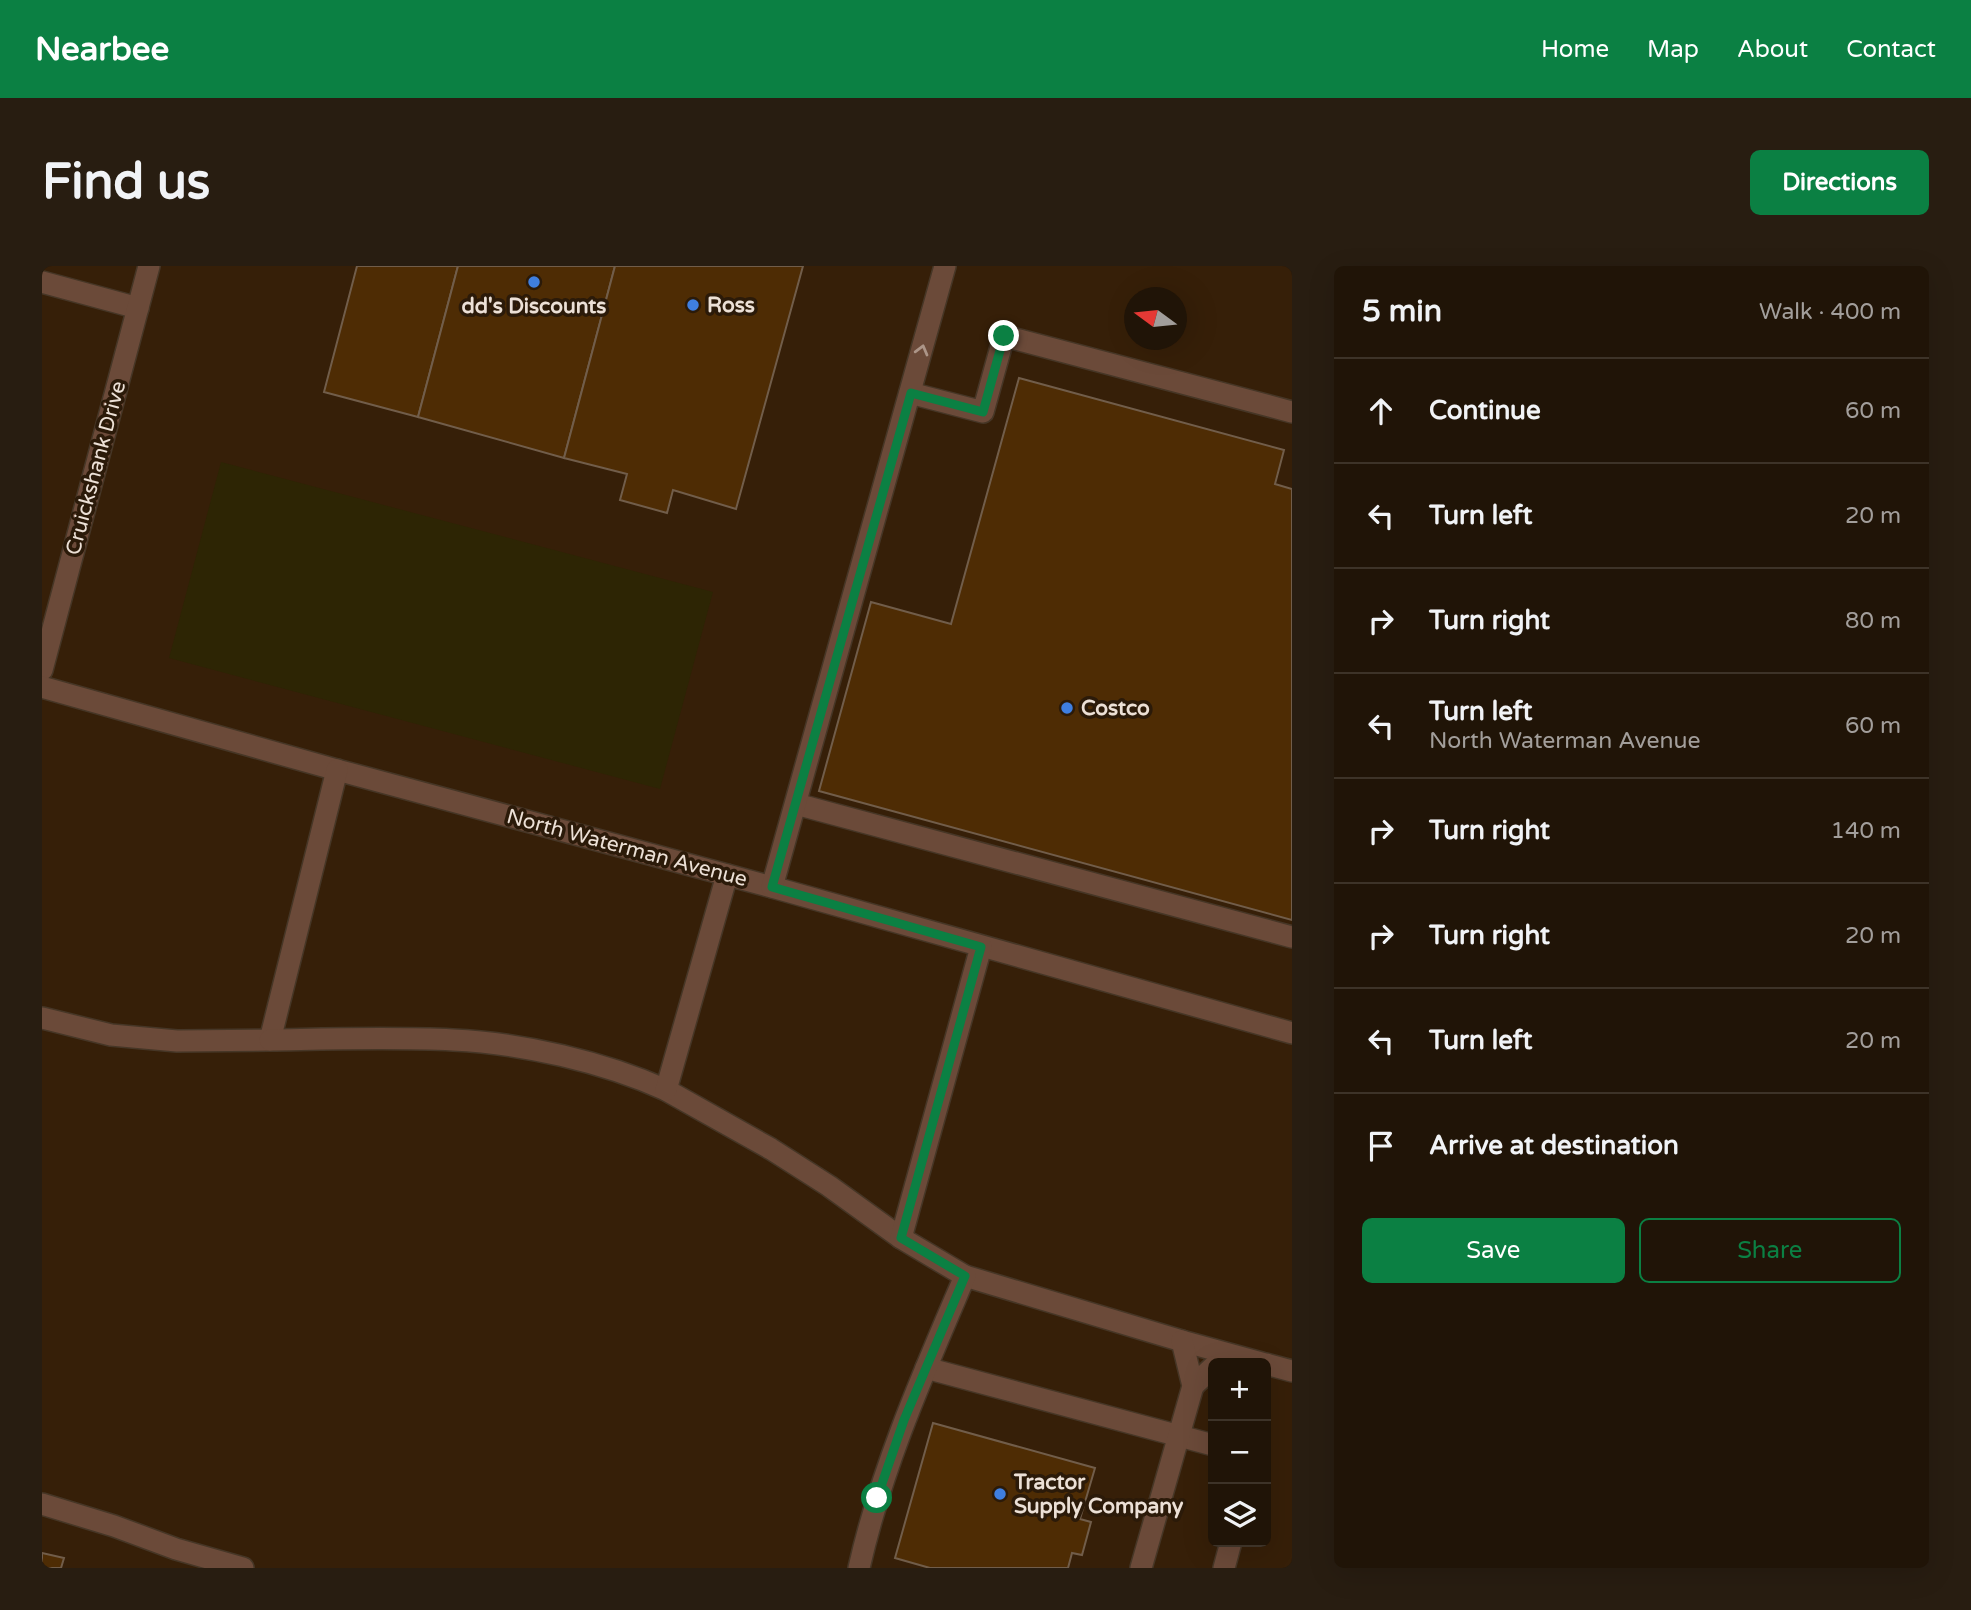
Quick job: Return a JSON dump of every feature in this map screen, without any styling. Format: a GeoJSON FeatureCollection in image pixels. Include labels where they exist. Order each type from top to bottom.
{"type":"FeatureCollection","features":[{"type":"Feature","properties":{"kind":"street","name":"Cruickshank Drive"},"geometry":{"type":"LineString","coordinates":[[42,670],[149,266]]}},
{"type":"Feature","properties":{"kind":"street"},"geometry":{"type":"LineString","coordinates":[[772,887],[945,266]]}},
{"type":"Feature","properties":{"kind":"street"},"geometry":{"type":"LineString","coordinates":[[42,282],[138,308]]}},
{"type":"Feature","properties":{"kind":"street"},"geometry":{"type":"LineString","coordinates":[[911,393],[983,412],[1004,336],[1292,412]]}},
{"type":"Feature","properties":{"kind":"street","name":"North Waterman Avenue"},"geometry":{"type":"LineString","coordinates":[[42,687],[1292,1033]]}},
{"type":"Feature","properties":{"kind":"street"},"geometry":{"type":"LineString","coordinates":[[270,1040],[337,770]]}},
{"type":"Feature","properties":{"kind":"street"},"geometry":{"type":"LineString","coordinates":[[796,804],[1292,937]]}},
{"type":"Feature","properties":{"kind":"street"},"geometry":{"type":"LineString","coordinates":[[666,1090],[727,875]]}},
{"type":"Feature","properties":{"kind":"street"},"geometry":{"type":"LineString","coordinates":[[901,1238],[981,947]]}},
{"type":"Feature","properties":{"kind":"street"},"geometry":{"type":"LineString","coordinates":[[42,1018],[111,1035],[177,1041],[454,1040],[521,1047],[582,1062],[649,1082],[666,1090],[771,1149],[829,1186],[901,1238],[965,1276],[1182,1341],[1213,1358]]}},
{"type":"Feature","properties":{"kind":"street"},"geometry":{"type":"LineString","coordinates":[[859,1568],[877,1498],[904,1420],[965,1276]]}},
{"type":"Feature","properties":{"kind":"street"},"geometry":{"type":"LineString","coordinates":[[1141,1568],[1193,1386],[1182,1341]]}},
{"type":"Feature","properties":{"kind":"street"},"geometry":{"type":"LineString","coordinates":[[1271,1366],[1292,1371]]}},
{"type":"Feature","properties":{"kind":"street"},"geometry":{"type":"LineString","coordinates":[[926,1368],[1208,1444]]}},
{"type":"Feature","properties":{"kind":"street"},"geometry":{"type":"LineString","coordinates":[[1193,1386],[1208,1372]]}},
{"type":"Feature","properties":{"kind":"street"},"geometry":{"type":"LineString","coordinates":[[42,1504],[114,1525],[176,1549],[243,1568]]}},
{"type":"Feature","properties":{"kind":"street"},"geometry":{"type":"LineString","coordinates":[[1224,1568],[1230,1547]]}},
{"type":"Feature","properties":{"kind":"shaded area"},"geometry":{"type":"Polygon","coordinates":[[[42,266],[1292,266],[1292,1568],[42,1568],[42,266]]]}},
{"type":"Feature","properties":{"kind":"sand"},"geometry":{"type":"Polygon","coordinates":[[[221,462],[713,592],[660,789],[169,658],[221,462]]]}},
{"type":"Feature","properties":{"kind":"building"},"geometry":{"type":"Polygon","coordinates":[[[357,266],[458,266],[418,417],[324,392],[357,266]]]}},
{"type":"Feature","properties":{"kind":"building"},"geometry":{"type":"Polygon","coordinates":[[[458,266],[615,266],[564,458],[418,417],[458,266]]]}},
{"type":"Feature","properties":{"kind":"building"},"geometry":{"type":"Polygon","coordinates":[[[615,266],[803,266],[736,509],[673,490],[667,513],[620,500],[627,474],[564,458],[615,266]]]}},
{"type":"Feature","properties":{"kind":"building","name":"Costco"},"geometry":{"type":"Polygon","coordinates":[[[1019,378],[1284,450],[1275,484],[1292,489],[1292,920],[819,791],[871,602],[951,624],[1019,378]]]}},
{"type":"Feature","properties":{"kind":"building","name":"Tractor Supply Company"},"geometry":{"type":"Polygon","coordinates":[[[933,1423],[1095,1468],[1080,1519],[1091,1522],[1082,1555],[1072,1553],[1068,1568],[930,1568],[895,1558],[933,1423]]]}},
{"type":"Feature","properties":{"kind":"building"},"geometry":{"type":"Polygon","coordinates":[[[42,1553],[64,1558],[61,1568],[42,1568],[42,1553]]]}},
{"type":"Feature","properties":{"kind":"place","name":"dd's Discounts"},"geometry":{"type":"Point","coordinates":[534,282]}},
{"type":"Feature","properties":{"kind":"place","name":"Ross"},"geometry":{"type":"Point","coordinates":[693,305]}},
{"type":"Feature","properties":{"kind":"place","name":"Costco"},"geometry":{"type":"Point","coordinates":[1067,708]}},
{"type":"Feature","properties":{"kind":"place","name":"Tractor Supply Company"},"geometry":{"type":"Point","coordinates":[1000,1494]}},
{"type":"Feature","properties":{"kind":"route"},"geometry":{"type":"LineString","coordinates":[[877,1498],[904,1420],[965,1276],[901,1238],[981,947],[772,887],[911,393],[983,412],[1004,336]]}}]}
